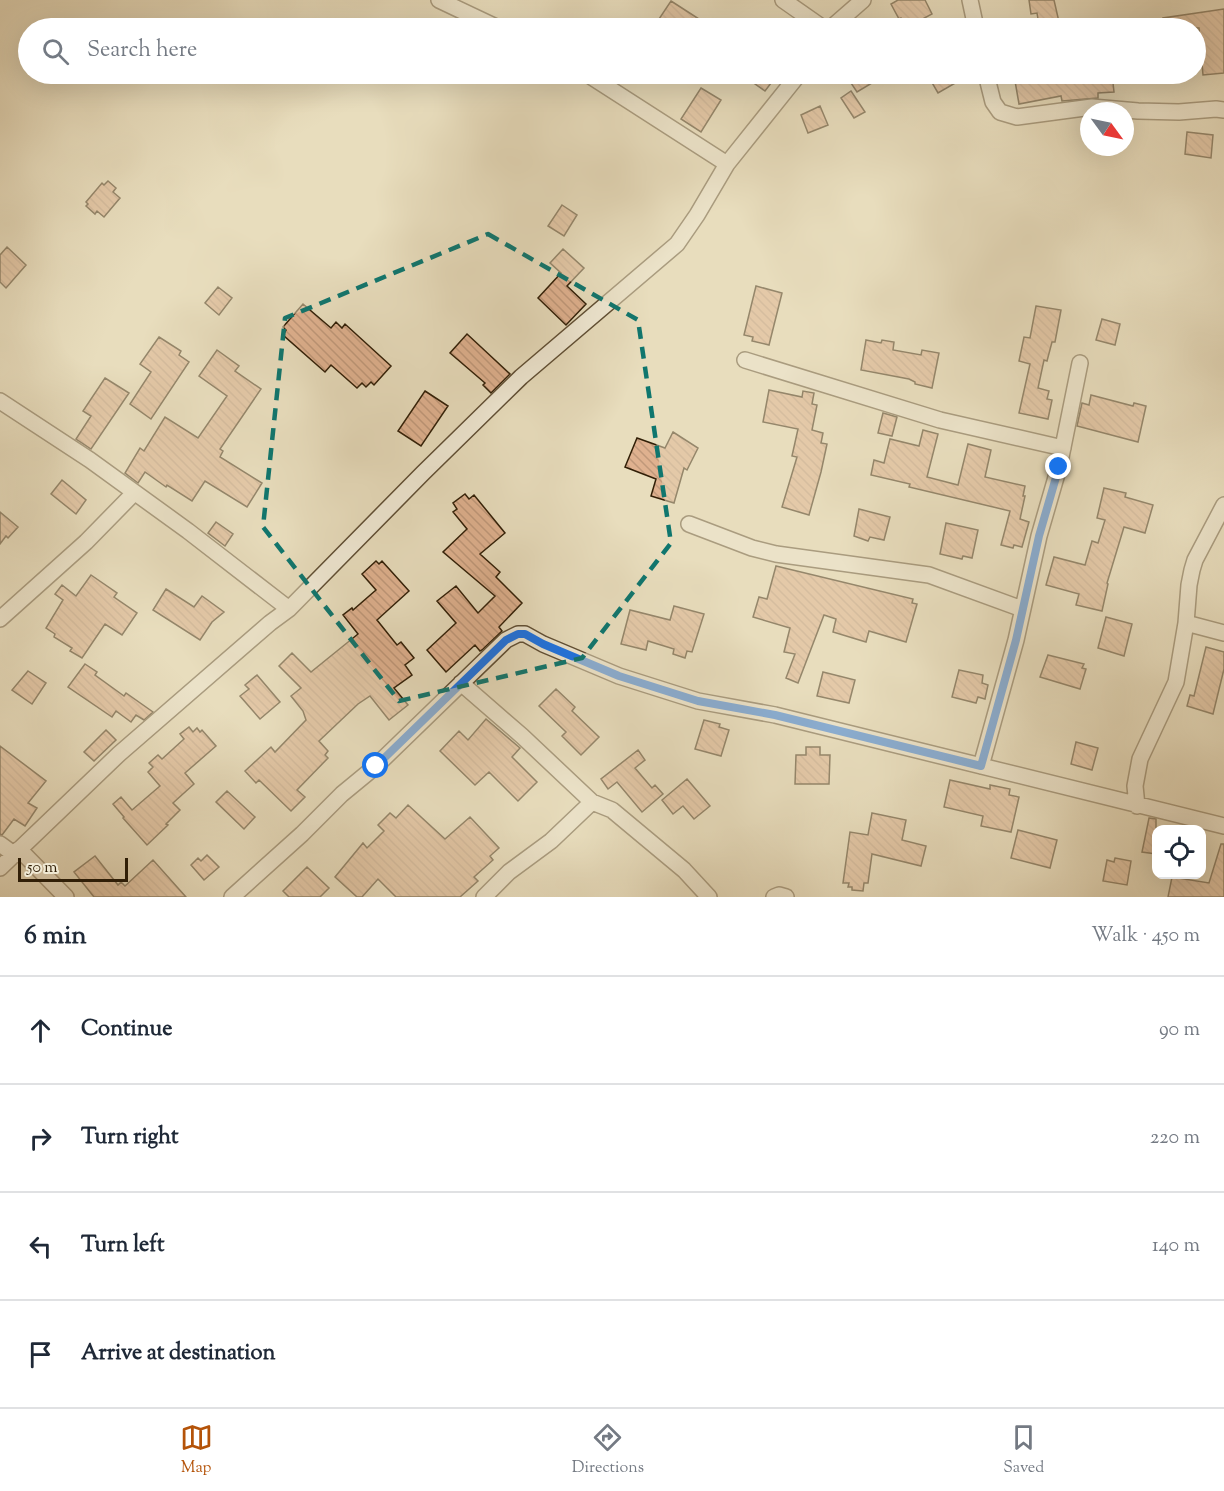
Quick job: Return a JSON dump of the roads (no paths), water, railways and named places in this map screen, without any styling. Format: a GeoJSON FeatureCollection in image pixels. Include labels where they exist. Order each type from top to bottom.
{"type":"FeatureCollection","features":[{"type":"Feature","properties":{"kind":"street"},"geometry":{"type":"LineString","coordinates":[[440,0],[477,18]]}},
{"type":"Feature","properties":{"kind":"street"},"geometry":{"type":"LineString","coordinates":[[783,0],[809,18]]}},
{"type":"Feature","properties":{"kind":"street"},"geometry":{"type":"LineString","coordinates":[[842,18],[863,0]]}},
{"type":"Feature","properties":{"kind":"street"},"geometry":{"type":"LineString","coordinates":[[970,0],[974,18]]}},
{"type":"Feature","properties":{"kind":"street"},"geometry":{"type":"LineString","coordinates":[[603,84],[727,164]]}},
{"type":"Feature","properties":{"kind":"street"},"geometry":{"type":"LineString","coordinates":[[0,868],[119,754],[289,609],[521,377],[677,244],[727,164],[791,84]]}},
{"type":"Feature","properties":{"kind":"street"},"geometry":{"type":"LineString","coordinates":[[988,84],[993,102],[1000,112],[1017,117],[1092,107],[1179,112],[1224,110]]}},
{"type":"Feature","properties":{"kind":"street"},"geometry":{"type":"LineString","coordinates":[[745,360],[940,420],[1063,448]]}},
{"type":"Feature","properties":{"kind":"street"},"geometry":{"type":"LineString","coordinates":[[981,766],[1016,640],[1039,536],[1063,448],[1080,363]]}},
{"type":"Feature","properties":{"kind":"street"},"geometry":{"type":"LineString","coordinates":[[0,401],[90,460],[188,531],[289,609]]}},
{"type":"Feature","properties":{"kind":"street"},"geometry":{"type":"LineString","coordinates":[[0,619],[86,542],[134,493]]}},
{"type":"Feature","properties":{"kind":"street"},"geometry":{"type":"LineString","coordinates":[[1137,806],[1135,786],[1140,759],[1174,689],[1186,623],[1189,585],[1195,560],[1224,505]]}},
{"type":"Feature","properties":{"kind":"street"},"geometry":{"type":"LineString","coordinates":[[689,524],[752,548],[776,554],[929,575],[1022,609]]}},
{"type":"Feature","properties":{"kind":"street"},"geometry":{"type":"LineString","coordinates":[[1186,623],[1224,633]]}},
{"type":"Feature","properties":{"kind":"street"},"geometry":{"type":"LineString","coordinates":[[232,897],[302,834],[342,794],[376,766],[506,640],[518,634],[525,634],[619,676],[698,701],[775,715],[1224,826]]}},
{"type":"Feature","properties":{"kind":"street"},"geometry":{"type":"LineString","coordinates":[[460,683],[522,736],[592,802],[612,810],[684,870],[709,897]]}},
{"type":"Feature","properties":{"kind":"street"},"geometry":{"type":"LineString","coordinates":[[484,897],[509,872],[551,842],[592,802]]}},
{"type":"Feature","properties":{"kind":"street"},"geometry":{"type":"LineString","coordinates":[[0,844],[17,852],[66,897]]}},
{"type":"Feature","properties":{"kind":"street"},"geometry":{"type":"LineString","coordinates":[[774,897],[779,895],[786,897]]}}]}
